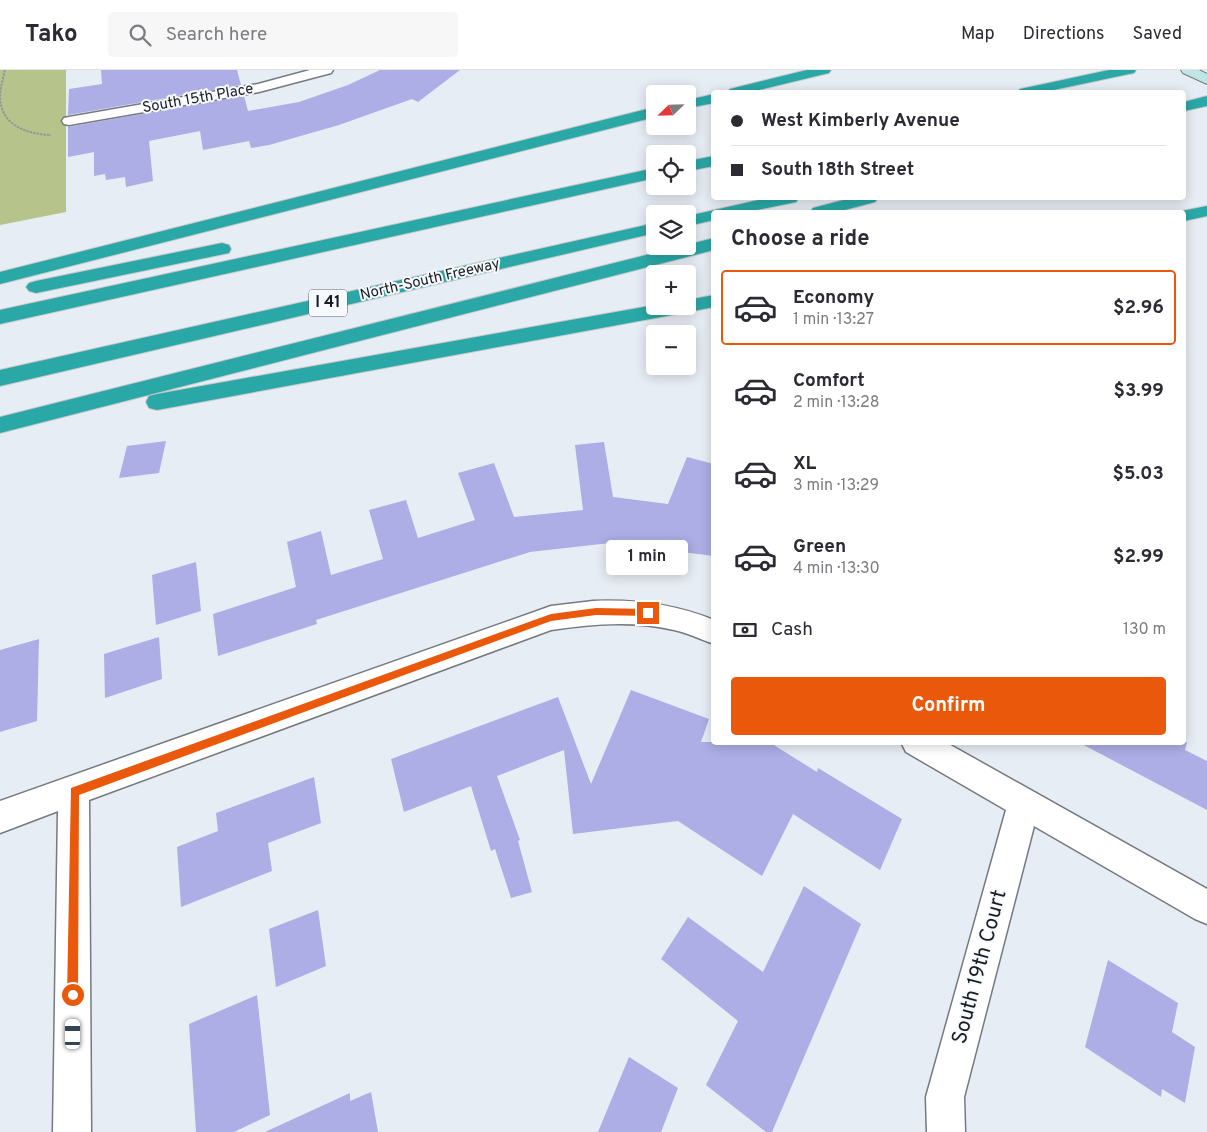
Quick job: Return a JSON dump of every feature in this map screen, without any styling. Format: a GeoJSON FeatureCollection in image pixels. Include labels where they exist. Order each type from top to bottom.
{"type":"FeatureCollection","features":[{"type":"Feature","properties":{"kind":"highway"},"geometry":{"type":"LineString","coordinates":[[743,90],[824,70]]}},
{"type":"Feature","properties":{"kind":"highway"},"geometry":{"type":"LineString","coordinates":[[1034,90],[1129,70]]}},
{"type":"Feature","properties":{"kind":"highway"},"geometry":{"type":"LineString","coordinates":[[696,102],[711,99]]}},
{"type":"Feature","properties":{"kind":"highway"},"geometry":{"type":"LineString","coordinates":[[1186,106],[1207,101]]}},
{"type":"Feature","properties":{"kind":"highway"},"geometry":{"type":"LineString","coordinates":[[0,278],[646,114]]}},
{"type":"Feature","properties":{"kind":"highway"},"geometry":{"type":"LineString","coordinates":[[696,157],[711,155]]}},
{"type":"Feature","properties":{"kind":"highway"},"geometry":{"type":"LineString","coordinates":[[696,164],[711,162]]}},
{"type":"Feature","properties":{"kind":"highway"},"geometry":{"type":"LineString","coordinates":[[282,237],[646,167]]}},
{"type":"Feature","properties":{"kind":"highway"},"geometry":{"type":"LineString","coordinates":[[0,317],[646,175]]}},
{"type":"Feature","properties":{"kind":"highway"},"geometry":{"type":"LineString","coordinates":[[733,210],[781,200]]}},
{"type":"Feature","properties":{"kind":"highway"},"geometry":{"type":"LineString","coordinates":[[826,210],[862,200]]}},
{"type":"Feature","properties":{"kind":"highway"},"geometry":{"type":"LineString","coordinates":[[1186,216],[1207,211]]}},
{"type":"Feature","properties":{"kind":"highway"},"geometry":{"type":"LineString","coordinates":[[696,219],[711,216]]}},
{"type":"Feature","properties":{"kind":"highway","name":"North-South Freeway"},"geometry":{"type":"LineString","coordinates":[[0,378],[646,230]]}},
{"type":"Feature","properties":{"kind":"highway"},"geometry":{"type":"LineString","coordinates":[[0,294],[244,245]]}},
{"type":"Feature","properties":{"kind":"highway"},"geometry":{"type":"LineString","coordinates":[[0,425],[711,245]]}},
{"type":"Feature","properties":{"kind":"highway"},"geometry":{"type":"LineString","coordinates":[[696,304],[711,302]]}},
{"type":"Feature","properties":{"kind":"highway"},"geometry":{"type":"LineString","coordinates":[[0,439],[155,402],[646,313]]}},
{"type":"Feature","properties":{"kind":"main road"},"geometry":{"type":"LineString","coordinates":[[1188,70],[1207,80]]}},
{"type":"Feature","properties":{"kind":"street","name":"South 15th Place"},"geometry":{"type":"LineString","coordinates":[[69,121],[259,88],[326,70]]}},
{"type":"Feature","properties":{"kind":"street"},"geometry":{"type":"LineString","coordinates":[[0,817],[74,792],[551,618],[596,611],[648,613],[693,622],[711,631]]}},
{"type":"Feature","properties":{"kind":"street"},"geometry":{"type":"LineString","coordinates":[[921,745],[1207,907]]}},
{"type":"Feature","properties":{"kind":"street"},"geometry":{"type":"LineString","coordinates":[[72,1132],[74,792]]}},
{"type":"Feature","properties":{"kind":"street","name":"South 19th Court"},"geometry":{"type":"LineString","coordinates":[[946,1132],[945,1097],[1024,803]]}},
{"type":"Feature","properties":{"kind":"path"},"geometry":{"type":"LineString","coordinates":[[5,70],[0,97],[4,116],[17,128],[34,134],[56,135]]}},
{"type":"Feature","properties":{"kind":"green space"},"geometry":{"type":"Polygon","coordinates":[[[0,70],[66,70],[66,212],[0,225],[0,70]]]}},
{"type":"Feature","properties":{"kind":"building"},"geometry":{"type":"Polygon","coordinates":[[[101,70],[237,70],[241,85],[68,115],[69,89],[102,84],[101,70]]]}},
{"type":"Feature","properties":{"kind":"building"},"geometry":{"type":"Polygon","coordinates":[[[380,70],[460,70],[418,102],[412,99],[339,125],[269,145],[251,148],[249,141],[203,150],[200,131],[149,141],[153,181],[126,187],[125,177],[106,180],[105,174],[94,176],[94,152],[68,157],[68,127],[244,96],[248,111],[299,102],[348,85],[380,70]]]}},
{"type":"Feature","properties":{"kind":"building"},"geometry":{"type":"Polygon","coordinates":[[[166,441],[159,473],[119,478],[127,446],[166,441]]]}},
{"type":"Feature","properties":{"kind":"building"},"geometry":{"type":"Polygon","coordinates":[[[604,442],[613,497],[668,504],[687,457],[711,463],[711,556],[610,543],[530,552],[316,620],[317,624],[218,656],[213,614],[296,587],[287,542],[321,531],[331,575],[383,559],[369,510],[406,500],[418,538],[475,520],[458,473],[494,463],[514,517],[583,510],[575,445],[604,442]]]}},
{"type":"Feature","properties":{"kind":"building"},"geometry":{"type":"Polygon","coordinates":[[[196,562],[201,611],[156,625],[152,575],[196,562]]]}},
{"type":"Feature","properties":{"kind":"building"},"geometry":{"type":"Polygon","coordinates":[[[159,637],[162,679],[105,698],[104,654],[159,637]]]}},
{"type":"Feature","properties":{"kind":"building"},"geometry":{"type":"Polygon","coordinates":[[[39,639],[37,721],[0,732],[0,650],[39,639]]]}},
{"type":"Feature","properties":{"kind":"building"},"geometry":{"type":"Polygon","coordinates":[[[631,690],[709,719],[701,742],[711,742],[711,745],[774,745],[817,772],[818,768],[902,819],[880,870],[793,814],[762,876],[678,821],[573,834],[564,750],[497,776],[520,840],[518,841],[532,892],[511,898],[495,849],[491,851],[471,786],[404,812],[391,759],[558,697],[591,784],[631,690]]]}},
{"type":"Feature","properties":{"kind":"building"},"geometry":{"type":"Polygon","coordinates":[[[1187,742],[1185,750],[1207,761],[1207,810],[1084,745],[1186,745],[1187,742]]]}},
{"type":"Feature","properties":{"kind":"building"},"geometry":{"type":"Polygon","coordinates":[[[314,777],[321,823],[268,843],[272,871],[181,907],[177,847],[218,831],[216,813],[314,777]]]}},
{"type":"Feature","properties":{"kind":"building"},"geometry":{"type":"Polygon","coordinates":[[[804,886],[861,924],[772,1132],[766,1132],[706,1085],[738,1021],[661,959],[688,917],[763,972],[804,886]]]}},
{"type":"Feature","properties":{"kind":"building"},"geometry":{"type":"Polygon","coordinates":[[[318,910],[326,966],[276,987],[269,929],[318,910]]]}},
{"type":"Feature","properties":{"kind":"building"},"geometry":{"type":"Polygon","coordinates":[[[1108,960],[1178,1003],[1172,1032],[1195,1047],[1185,1103],[1162,1089],[1161,1097],[1085,1047],[1108,960]]]}},
{"type":"Feature","properties":{"kind":"building"},"geometry":{"type":"Polygon","coordinates":[[[257,995],[270,1115],[234,1132],[196,1132],[189,1024],[257,995]]]}},
{"type":"Feature","properties":{"kind":"building"},"geometry":{"type":"Polygon","coordinates":[[[629,1057],[678,1088],[661,1132],[598,1132],[629,1057]]]}},
{"type":"Feature","properties":{"kind":"building"},"geometry":{"type":"Polygon","coordinates":[[[371,1092],[378,1132],[265,1132],[350,1093],[350,1101],[371,1092]]]}},
{"type":"Feature","properties":{"kind":"route"},"geometry":{"type":"LineString","coordinates":[[73,995],[74,792],[551,618],[596,611],[648,613]]}}]}
